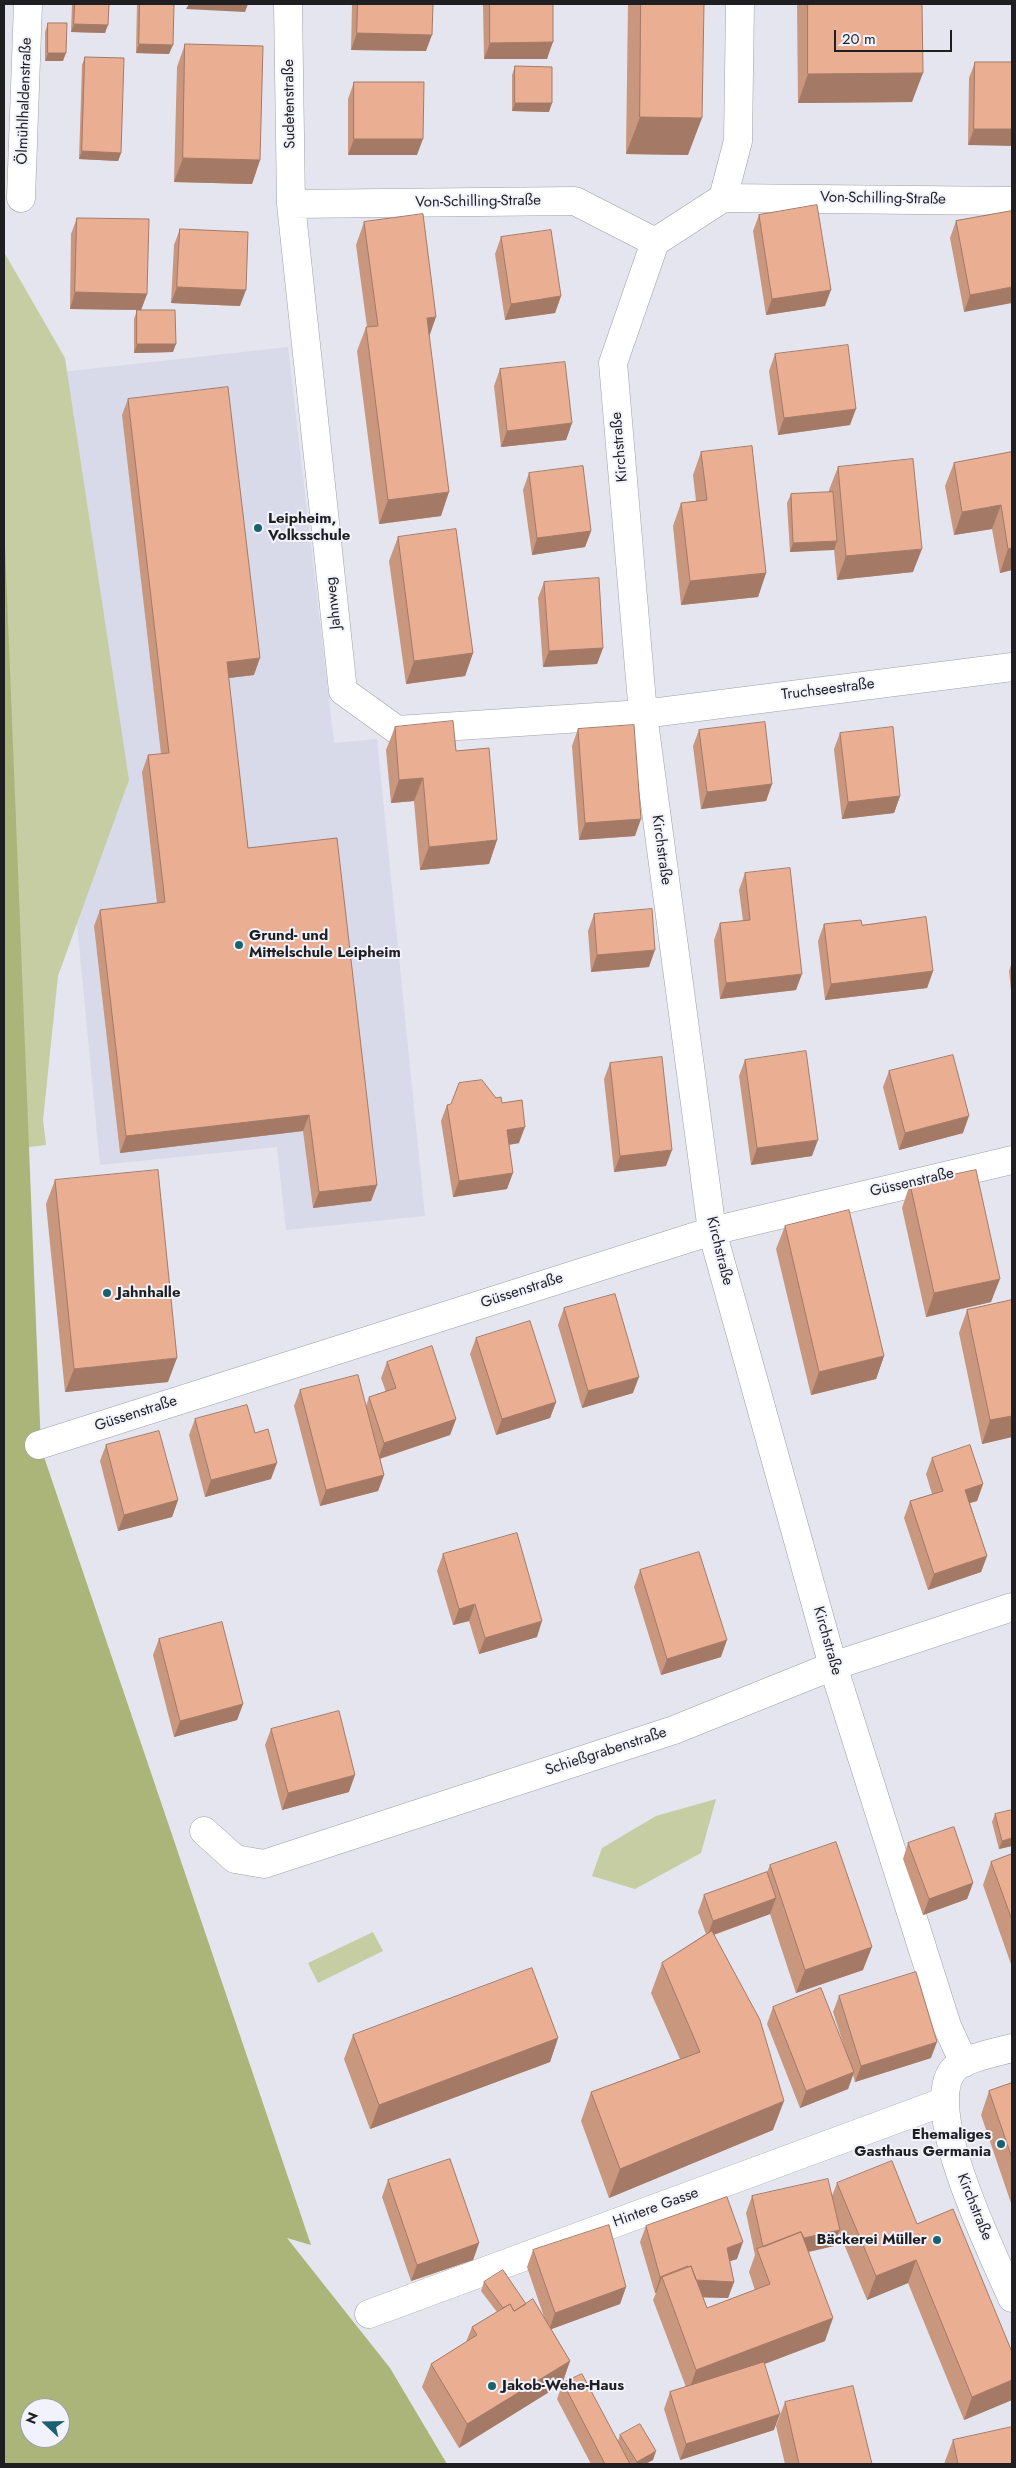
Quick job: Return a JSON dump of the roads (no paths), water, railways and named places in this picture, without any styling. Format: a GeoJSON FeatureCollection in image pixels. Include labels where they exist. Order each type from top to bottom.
{"type":"FeatureCollection","features":[{"type":"Feature","properties":{"kind":"street","name":"Ölmühlhaldenstraße"},"geometry":{"type":"LineString","coordinates":[[21,198],[28,4]]}},
{"type":"Feature","properties":{"kind":"street","name":"Sudetenstraße"},"geometry":{"type":"LineString","coordinates":[[288,4],[291,204]]}},
{"type":"Feature","properties":{"kind":"street"},"geometry":{"type":"LineString","coordinates":[[655,242],[723,198],[738,141],[740,4]]}},
{"type":"Feature","properties":{"kind":"street","name":"Von-Schilling-Straße"},"geometry":{"type":"LineString","coordinates":[[723,198],[1012,201]]}},
{"type":"Feature","properties":{"kind":"street","name":"Von-Schilling-Straße"},"geometry":{"type":"LineString","coordinates":[[291,204],[575,201],[655,242]]}},
{"type":"Feature","properties":{"kind":"street","name":"Jahnweg"},"geometry":{"type":"LineString","coordinates":[[291,204],[343,691],[397,730],[643,714]]}},
{"type":"Feature","properties":{"kind":"street","name":"Kirchstraße"},"geometry":{"type":"LineString","coordinates":[[655,242],[613,363],[643,714],[712,1231],[833,1666],[946,2026],[964,2063],[954,2069],[946,2083],[943,2102],[959,2172],[1012,2298]]}},
{"type":"Feature","properties":{"kind":"street","name":"Truchseestraße"},"geometry":{"type":"LineString","coordinates":[[643,714],[1012,667]]}},
{"type":"Feature","properties":{"kind":"street","name":"Güssenstraße"},"geometry":{"type":"LineString","coordinates":[[38,1445],[712,1231],[1012,1160]]}},
{"type":"Feature","properties":{"kind":"street","name":"Schießgrabenstraße"},"geometry":{"type":"LineString","coordinates":[[204,1831],[235,1859],[264,1864],[674,1730],[833,1666],[1012,1607]]}},
{"type":"Feature","properties":{"kind":"street"},"geometry":{"type":"LineString","coordinates":[[964,2063],[1012,2048]]}},
{"type":"Feature","properties":{"kind":"street","name":"Hintere Gasse"},"geometry":{"type":"LineString","coordinates":[[369,2314],[943,2102]]}},
{"type":"Feature","properties":{"kind":"place","name":"Leipheim, Volksschule"},"geometry":{"type":"Point","coordinates":[258,528]}},
{"type":"Feature","properties":{"kind":"place","name":"Grund- und Mittelschule Leipheim"},"geometry":{"type":"Point","coordinates":[239,945]}},
{"type":"Feature","properties":{"kind":"place","name":"Jahnhalle"},"geometry":{"type":"Point","coordinates":[107,1293]}},
{"type":"Feature","properties":{"kind":"place","name":"Ehemaliges Gasthaus Germania"},"geometry":{"type":"Point","coordinates":[1001,2144]}},
{"type":"Feature","properties":{"kind":"place","name":"Bäckerei Müller"},"geometry":{"type":"Point","coordinates":[937,2240]}},
{"type":"Feature","properties":{"kind":"place","name":"Jakob-Wehe-Haus"},"geometry":{"type":"Point","coordinates":[492,2386]}}]}
